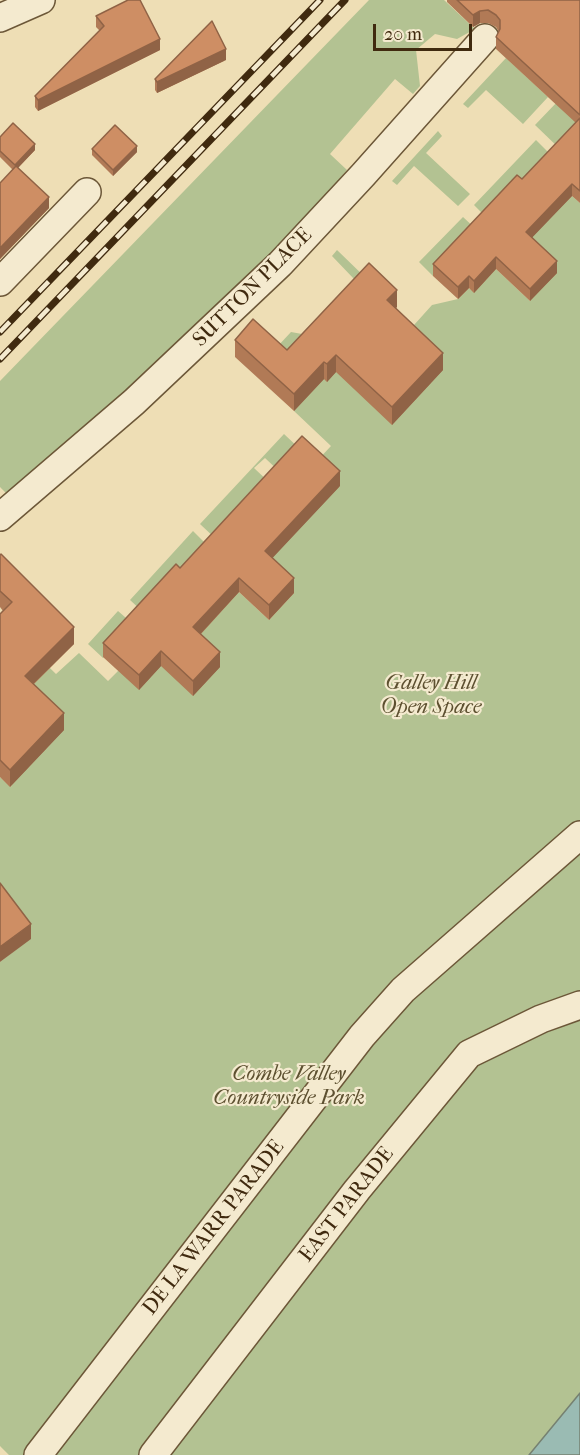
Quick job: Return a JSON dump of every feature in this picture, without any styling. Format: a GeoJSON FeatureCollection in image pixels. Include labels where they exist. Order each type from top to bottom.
{"type":"FeatureCollection","features":[{"type":"Feature","properties":{"kind":"street"},"geometry":{"type":"LineString","coordinates":[[0,18],[41,0]]}},
{"type":"Feature","properties":{"kind":"street","name":"SUTTON PLACE"},"geometry":{"type":"LineString","coordinates":[[0,517],[134,402],[280,264],[486,38]]}},
{"type":"Feature","properties":{"kind":"street"},"geometry":{"type":"LineString","coordinates":[[0,282],[87,192]]}},
{"type":"Feature","properties":{"kind":"street","name":"DE LA WARR PARADE"},"geometry":{"type":"LineString","coordinates":[[38,1455],[362,1036],[403,990],[580,836]]}},
{"type":"Feature","properties":{"kind":"street","name":"EAST PARADE"},"geometry":{"type":"LineString","coordinates":[[153,1455],[357,1190],[469,1054],[541,1019],[580,1005]]}},
{"type":"Feature","properties":{"kind":"green space"},"geometry":{"type":"Polygon","coordinates":[[[369,0],[444,0],[475,29],[457,39],[435,34],[416,50],[420,86],[413,94],[395,79],[330,154],[347,170],[296,231],[215,312],[9,496],[0,487],[0,381],[369,0]]]}},
{"type":"Feature","properties":{"kind":"green space"},"geometry":{"type":"Polygon","coordinates":[[[506,58],[548,97],[523,124],[486,90],[468,108],[463,104],[506,58]]]}},
{"type":"Feature","properties":{"kind":"green space"},"geometry":{"type":"Polygon","coordinates":[[[580,78],[580,130],[561,150],[535,125],[580,78]]]}},
{"type":"Feature","properties":{"kind":"green space"},"geometry":{"type":"Polygon","coordinates":[[[438,131],[442,136],[426,153],[470,194],[458,206],[414,166],[397,185],[392,181],[438,131]]]}},
{"type":"Feature","properties":{"kind":"green space"},"geometry":{"type":"Polygon","coordinates":[[[536,140],[554,158],[488,219],[474,205],[536,140]]]}},
{"type":"Feature","properties":{"kind":"green space","name":"Combe Valley Countryside Park"},"geometry":{"type":"Polygon","coordinates":[[[572,196],[580,203],[580,1455],[9,1455],[0,1446],[0,962],[31,938],[0,897],[0,777],[11,787],[29,696],[0,619],[56,674],[79,653],[108,681],[118,671],[188,637],[215,618],[239,592],[269,620],[294,593],[265,566],[315,463],[331,446],[294,411],[277,347],[291,332],[302,334],[354,279],[332,256],[337,250],[369,281],[351,355],[405,335],[432,305],[458,299],[469,288],[474,292],[496,269],[530,301],[523,241],[572,196]]]}},
{"type":"Feature","properties":{"kind":"green space"},"geometry":{"type":"Polygon","coordinates":[[[463,217],[477,230],[433,276],[419,262],[463,217]]]}},
{"type":"Feature","properties":{"kind":"green space"},"geometry":{"type":"Polygon","coordinates":[[[284,434],[302,451],[282,474],[265,458],[254,468],[271,484],[218,541],[200,524],[284,434]]]}},
{"type":"Feature","properties":{"kind":"green space"},"geometry":{"type":"Polygon","coordinates":[[[193,531],[211,549],[144,613],[130,600],[193,531]]]}},
{"type":"Feature","properties":{"kind":"green space"},"geometry":{"type":"Polygon","coordinates":[[[118,611],[133,624],[103,658],[88,644],[118,611]]]}},
{"type":"Feature","properties":{"kind":"water"},"geometry":{"type":"Polygon","coordinates":[[[580,1393],[580,1455],[529,1455],[580,1393]]]}},
{"type":"Feature","properties":{"kind":"building"},"geometry":{"type":"Polygon","coordinates":[[[128,0],[140,0],[160,39],[38,100],[35,96],[104,26],[96,16],[128,0]]]}},
{"type":"Feature","properties":{"kind":"building"},"geometry":{"type":"Polygon","coordinates":[[[457,0],[580,0],[580,115],[496,37],[500,29],[500,20],[496,15],[488,10],[473,15],[457,0]]]}},
{"type":"Feature","properties":{"kind":"building"},"geometry":{"type":"Polygon","coordinates":[[[212,21],[226,49],[157,82],[155,79],[212,21]]]}},
{"type":"Feature","properties":{"kind":"building"},"geometry":{"type":"Polygon","coordinates":[[[580,118],[580,191],[572,184],[526,232],[557,261],[530,289],[496,257],[474,281],[469,276],[458,287],[433,264],[517,175],[522,179],[580,118]]]}},
{"type":"Feature","properties":{"kind":"building"},"geometry":{"type":"Polygon","coordinates":[[[13,123],[35,144],[15,165],[0,151],[0,137],[13,123]]]}},
{"type":"Feature","properties":{"kind":"building"},"geometry":{"type":"Polygon","coordinates":[[[115,125],[137,146],[113,170],[92,149],[115,125]]]}},
{"type":"Feature","properties":{"kind":"building"},"geometry":{"type":"Polygon","coordinates":[[[16,166],[49,197],[0,248],[0,183],[16,166]]]}},
{"type":"Feature","properties":{"kind":"building"},"geometry":{"type":"Polygon","coordinates":[[[369,263],[397,290],[387,300],[443,353],[392,407],[336,355],[327,364],[324,362],[294,394],[235,340],[253,319],[287,350],[369,263]]]}},
{"type":"Feature","properties":{"kind":"building"},"geometry":{"type":"Polygon","coordinates":[[[302,436],[340,471],[265,551],[294,578],[269,605],[239,578],[193,627],[220,652],[193,681],[161,651],[139,675],[103,643],[176,564],[180,568],[302,436]]]}},
{"type":"Feature","properties":{"kind":"building"},"geometry":{"type":"Polygon","coordinates":[[[1,554],[74,627],[25,676],[64,713],[10,770],[0,760],[0,614],[12,602],[0,591],[1,554]]]}},
{"type":"Feature","properties":{"kind":"building"},"geometry":{"type":"Polygon","coordinates":[[[0,883],[31,924],[0,947],[0,883]]]}},
{"type":"Feature","properties":{"kind":"railway"},"geometry":{"type":"LineString","coordinates":[[0,332],[320,0]]}},
{"type":"Feature","properties":{"kind":"railway"},"geometry":{"type":"LineString","coordinates":[[0,359],[345,0]]}},
{"type":"Feature","properties":{"kind":"park label","name":"Galley Hill Open Space"},"geometry":{"type":"Point","coordinates":[431,696]}}]}
